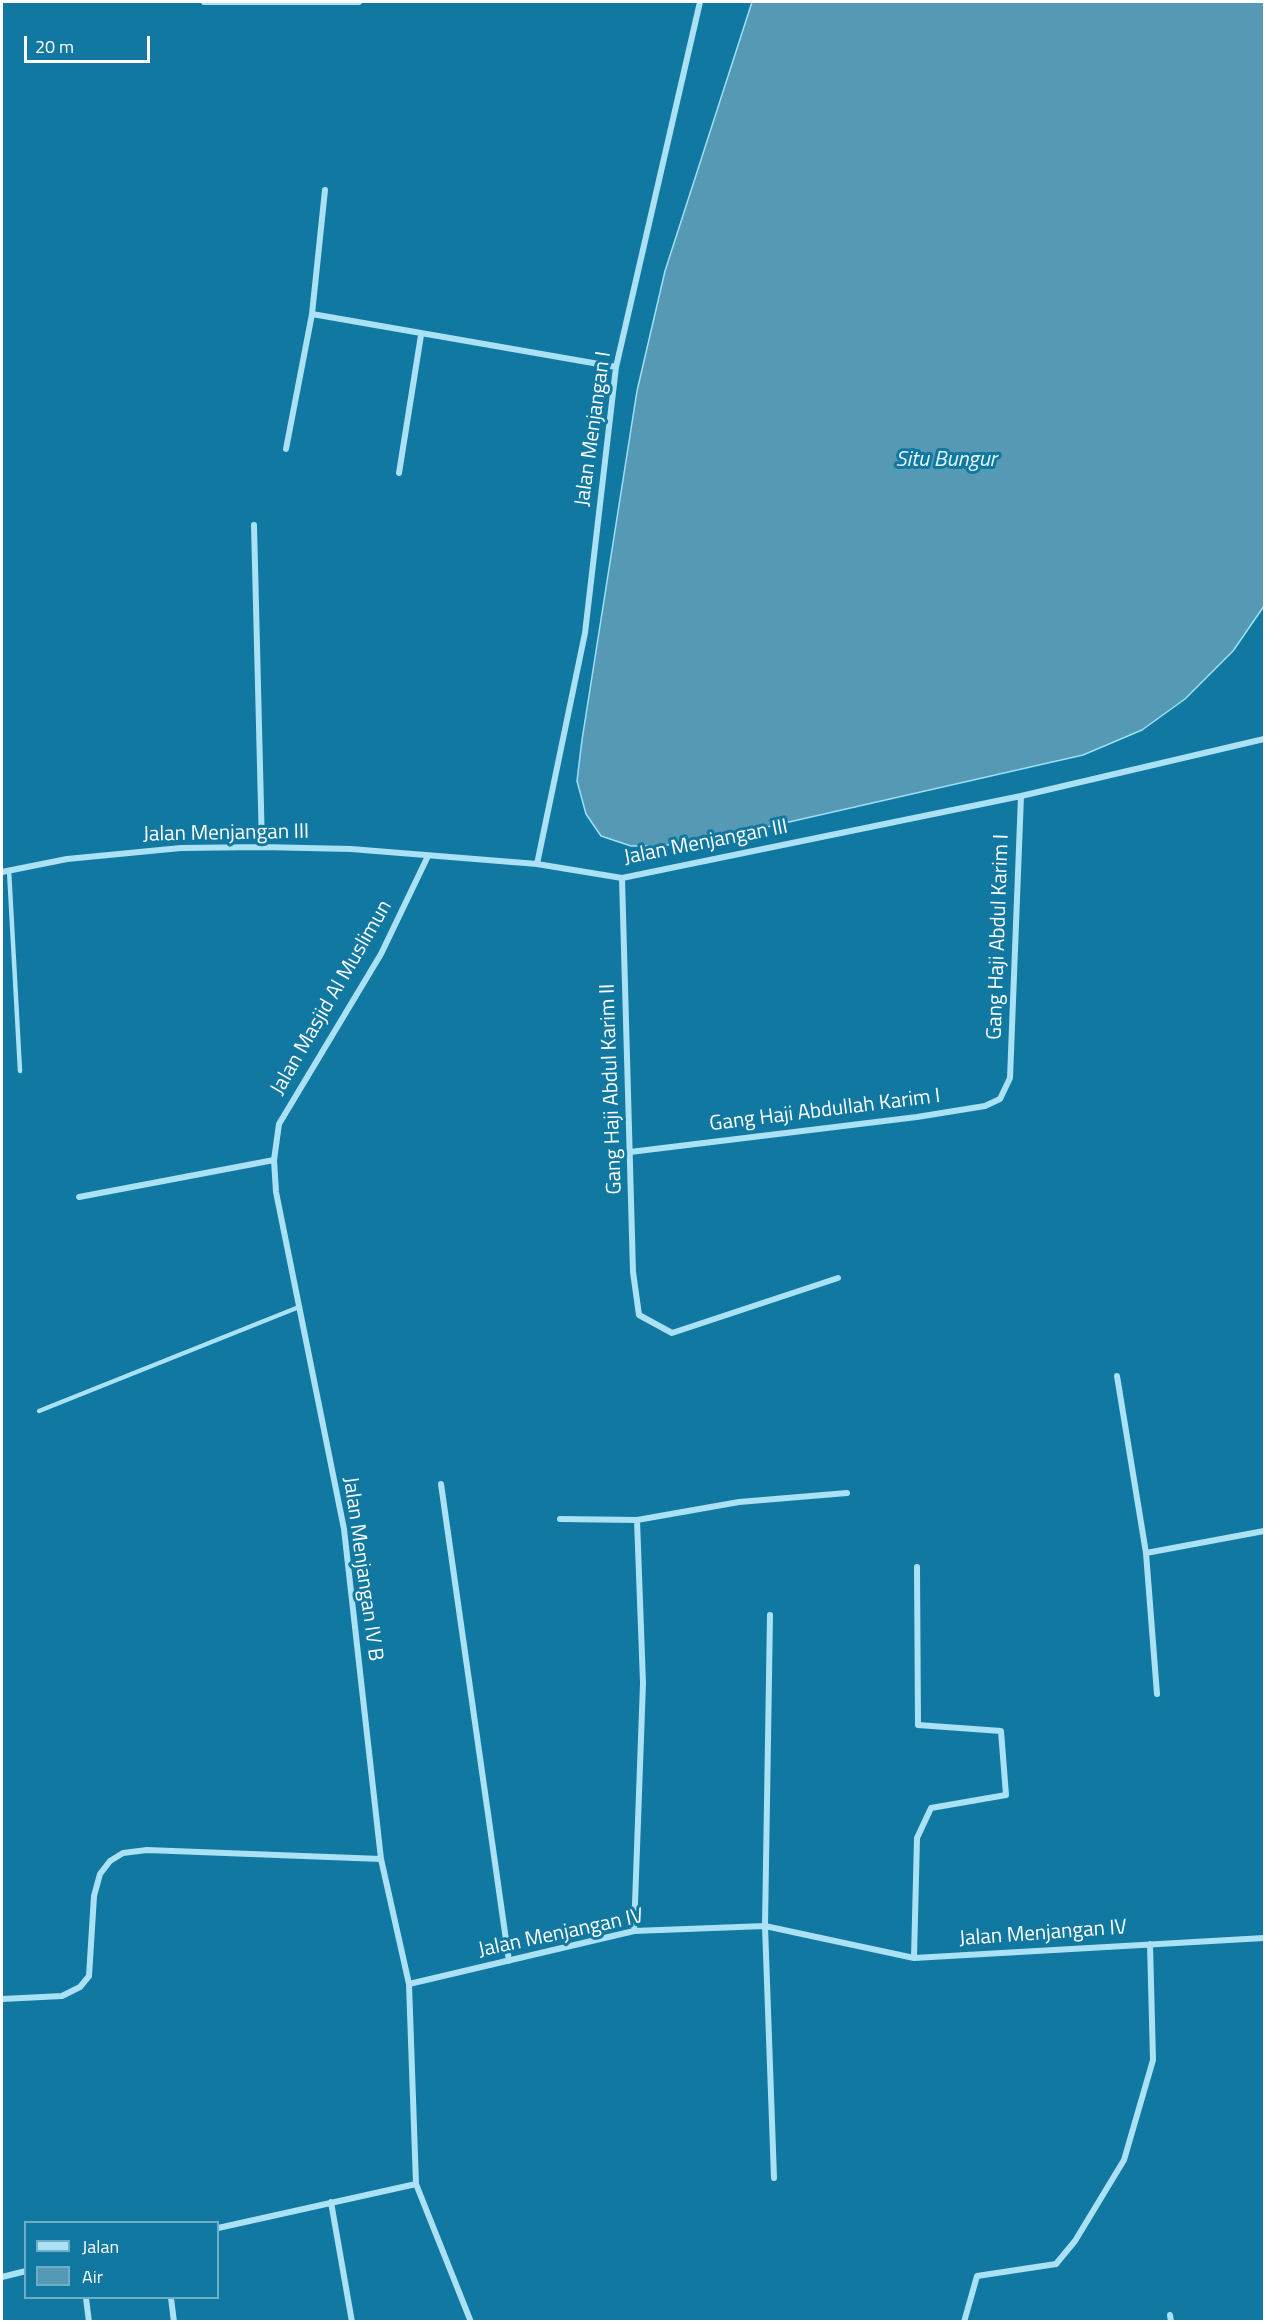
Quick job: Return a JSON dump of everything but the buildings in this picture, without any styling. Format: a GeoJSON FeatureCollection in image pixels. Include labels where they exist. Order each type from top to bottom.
{"type":"FeatureCollection","features":[{"type":"Feature","properties":{"kind":"street"},"geometry":{"type":"LineString","coordinates":[[204,2],[359,2]]}},
{"type":"Feature","properties":{"kind":"street","name":"Jalan Menjangan I"},"geometry":{"type":"LineString","coordinates":[[537,864],[585,633],[616,367],[700,2]]}},
{"type":"Feature","properties":{"kind":"street"},"geometry":{"type":"LineString","coordinates":[[286,449],[312,314],[325,190]]}},
{"type":"Feature","properties":{"kind":"street"},"geometry":{"type":"LineString","coordinates":[[312,314],[421,335],[616,367]]}},
{"type":"Feature","properties":{"kind":"street"},"geometry":{"type":"LineString","coordinates":[[399,473],[421,335]]}},
{"type":"Feature","properties":{"kind":"street"},"geometry":{"type":"LineString","coordinates":[[254,525],[262,847]]}},
{"type":"Feature","properties":{"kind":"street","name":"Jalan Menjangan III"},"geometry":{"type":"LineString","coordinates":[[2,872],[67,859],[181,848],[262,847],[351,849],[537,864],[622,878],[1021,796],[1264,739]]}},
{"type":"Feature","properties":{"kind":"street","name":"Gang Haji Abdul Karim I"},"geometry":{"type":"LineString","coordinates":[[1011,1078],[1021,796]]}},
{"type":"Feature","properties":{"kind":"street","name":"Jalan Masjid Al Muslimun"},"geometry":{"type":"LineString","coordinates":[[274,1160],[279,1124],[381,954],[428,856]]}},
{"type":"Feature","properties":{"kind":"street","name":"Gang Haji Abdul Karim II"},"geometry":{"type":"LineString","coordinates":[[622,878],[630,1152],[636,1299],[639,1315],[672,1333],[838,1278]]}},
{"type":"Feature","properties":{"kind":"street","name":"Gang Haji Abdullah Karim I"},"geometry":{"type":"LineString","coordinates":[[630,1152],[985,1106],[1000,1099],[1011,1078]]}},
{"type":"Feature","properties":{"kind":"street"},"geometry":{"type":"LineString","coordinates":[[79,1197],[274,1160]]}},
{"type":"Feature","properties":{"kind":"street","name":"Jalan Menjangan IV B"},"geometry":{"type":"LineString","coordinates":[[274,1160],[276,1192],[344,1529],[381,1859],[409,1984]]}},
{"type":"Feature","properties":{"kind":"street"},"geometry":{"type":"LineString","coordinates":[[1117,1376],[1146,1553],[1157,1695]]}},
{"type":"Feature","properties":{"kind":"street"},"geometry":{"type":"LineString","coordinates":[[441,1485],[509,1961]]}},
{"type":"Feature","properties":{"kind":"street"},"geometry":{"type":"LineString","coordinates":[[560,1519],[637,1520],[739,1502],[847,1493]]}},
{"type":"Feature","properties":{"kind":"street"},"geometry":{"type":"LineString","coordinates":[[634,1931],[643,1683],[637,1520]]}},
{"type":"Feature","properties":{"kind":"street"},"geometry":{"type":"LineString","coordinates":[[1146,1553],[1264,1531]]}},
{"type":"Feature","properties":{"kind":"street"},"geometry":{"type":"LineString","coordinates":[[914,1958],[917,1838],[931,1808],[1006,1795],[1001,1731],[918,1725],[917,1567]]}},
{"type":"Feature","properties":{"kind":"street"},"geometry":{"type":"LineString","coordinates":[[770,1615],[765,1926],[774,2178]]}},
{"type":"Feature","properties":{"kind":"street"},"geometry":{"type":"LineString","coordinates":[[2,1999],[62,1996],[80,1986],[88,1976],[94,1896],[100,1874],[110,1861],[123,1853],[147,1850],[381,1859]]}},
{"type":"Feature","properties":{"kind":"street","name":"Jalan Menjangan IV"},"geometry":{"type":"LineString","coordinates":[[409,1984],[634,1931],[765,1926],[914,1958],[1264,1938]]}},
{"type":"Feature","properties":{"kind":"street"},"geometry":{"type":"LineString","coordinates":[[964,2322],[977,2276],[1056,2264],[1075,2241],[1124,2160],[1153,2060],[1149,1944]]}},
{"type":"Feature","properties":{"kind":"street"},"geometry":{"type":"LineString","coordinates":[[409,1984],[416,2184],[471,2322]]}},
{"type":"Feature","properties":{"kind":"street"},"geometry":{"type":"LineString","coordinates":[[219,2228],[416,2184]]}},
{"type":"Feature","properties":{"kind":"street"},"geometry":{"type":"LineString","coordinates":[[331,2202],[352,2322]]}},
{"type":"Feature","properties":{"kind":"street"},"geometry":{"type":"LineString","coordinates":[[2,2277],[24,2272]]}},
{"type":"Feature","properties":{"kind":"street"},"geometry":{"type":"LineString","coordinates":[[86,2299],[89,2322]]}},
{"type":"Feature","properties":{"kind":"street"},"geometry":{"type":"LineString","coordinates":[[171,2299],[174,2322]]}},
{"type":"Feature","properties":{"kind":"lane"},"geometry":{"type":"LineString","coordinates":[[9,870],[20,1071]]}},
{"type":"Feature","properties":{"kind":"lane"},"geometry":{"type":"LineString","coordinates":[[39,1411],[299,1306]]}},
{"type":"Feature","properties":{"kind":"water","name":"Situ Bungur"},"geometry":{"type":"Polygon","coordinates":[[[752,2],[1264,2],[1264,606],[1233,651],[1185,699],[1142,730],[1083,755],[710,840],[659,846],[631,846],[601,836],[586,814],[577,781],[582,740],[637,391],[665,271],[752,2]]]}}]}
